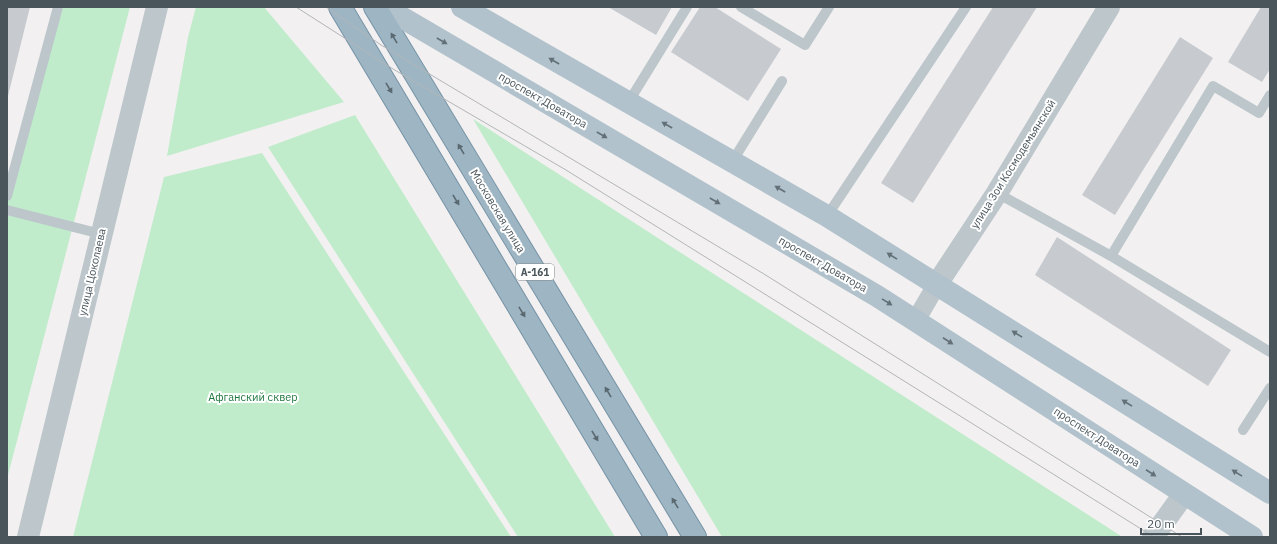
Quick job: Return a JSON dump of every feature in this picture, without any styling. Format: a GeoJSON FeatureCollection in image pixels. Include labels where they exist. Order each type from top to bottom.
{"type":"FeatureCollection","features":[{"type":"Feature","properties":{"kind":"highway","name":"А-161"},"geometry":{"type":"LineString","coordinates":[[340,7],[656,537]]}},
{"type":"Feature","properties":{"kind":"highway","name":"Московская улица"},"geometry":{"type":"LineString","coordinates":[[375,7],[695,537]]}},
{"type":"Feature","properties":{"kind":"main road","name":"проспект Доватора"},"geometry":{"type":"LineString","coordinates":[[384,7],[916,320],[1252,537]]}},
{"type":"Feature","properties":{"kind":"main road"},"geometry":{"type":"LineString","coordinates":[[462,7],[827,216],[1270,493]]}},
{"type":"Feature","properties":{"kind":"street","name":"улица Цоколаева"},"geometry":{"type":"LineString","coordinates":[[28,537],[157,7]]}},
{"type":"Feature","properties":{"kind":"street","name":"улица Зои Космодемьянской"},"geometry":{"type":"LineString","coordinates":[[916,320],[937,284],[997,193],[1109,7]]}},
{"type":"Feature","properties":{"kind":"street"},"geometry":{"type":"LineString","coordinates":[[1153,537],[1184,494]]}},
{"type":"Feature","properties":{"kind":"lane"},"geometry":{"type":"LineString","coordinates":[[7,196],[58,7]]}},
{"type":"Feature","properties":{"kind":"lane"},"geometry":{"type":"LineString","coordinates":[[628,103],[687,7]]}},
{"type":"Feature","properties":{"kind":"lane"},"geometry":{"type":"LineString","coordinates":[[741,7],[805,45],[829,7]]}},
{"type":"Feature","properties":{"kind":"lane"},"geometry":{"type":"LineString","coordinates":[[827,216],[966,7]]}},
{"type":"Feature","properties":{"kind":"lane"},"geometry":{"type":"LineString","coordinates":[[732,162],[782,81]]}},
{"type":"Feature","properties":{"kind":"lane"},"geometry":{"type":"LineString","coordinates":[[1111,256],[1213,86],[1259,113],[1270,95]]}},
{"type":"Feature","properties":{"kind":"lane"},"geometry":{"type":"LineString","coordinates":[[997,193],[1111,256],[1270,352]]}},
{"type":"Feature","properties":{"kind":"lane"},"geometry":{"type":"LineString","coordinates":[[7,210],[101,234]]}},
{"type":"Feature","properties":{"kind":"lane"},"geometry":{"type":"LineString","coordinates":[[1243,430],[1270,388]]}},
{"type":"Feature","properties":{"kind":"green space"},"geometry":{"type":"Polygon","coordinates":[[[56,7],[130,7],[7,479],[7,205],[56,7]]]}},
{"type":"Feature","properties":{"kind":"green space"},"geometry":{"type":"Polygon","coordinates":[[[196,7],[264,7],[344,102],[167,156],[188,37],[196,7]]]}},
{"type":"Feature","properties":{"kind":"green space"},"geometry":{"type":"Polygon","coordinates":[[[355,115],[615,537],[518,537],[268,147],[355,115]]]}},
{"type":"Feature","properties":{"kind":"green space"},"geometry":{"type":"Polygon","coordinates":[[[473,119],[1121,536],[722,537],[473,119]]]}},
{"type":"Feature","properties":{"kind":"green space","name":"Афганский сквер"},"geometry":{"type":"Polygon","coordinates":[[[262,153],[511,537],[73,537],[164,177],[262,153]]]}},
{"type":"Feature","properties":{"kind":"building"},"geometry":{"type":"Polygon","coordinates":[[[7,7],[30,7],[8,96],[7,96],[7,7]]]}},
{"type":"Feature","properties":{"kind":"building"},"geometry":{"type":"Polygon","coordinates":[[[608,7],[672,7],[656,35],[608,7]]]}},
{"type":"Feature","properties":{"kind":"building"},"geometry":{"type":"Polygon","coordinates":[[[700,7],[715,7],[781,49],[748,101],[671,52],[700,7]]]}},
{"type":"Feature","properties":{"kind":"building"},"geometry":{"type":"Polygon","coordinates":[[[993,7],[1037,7],[913,203],[881,183],[993,7]]]}},
{"type":"Feature","properties":{"kind":"building"},"geometry":{"type":"Polygon","coordinates":[[[1261,7],[1270,7],[1270,69],[1262,82],[1228,62],[1261,7]]]}},
{"type":"Feature","properties":{"kind":"building"},"geometry":{"type":"Polygon","coordinates":[[[1180,37],[1213,58],[1115,215],[1082,195],[1180,37]]]}},
{"type":"Feature","properties":{"kind":"building"},"geometry":{"type":"Polygon","coordinates":[[[1057,237],[1231,350],[1208,386],[1035,275],[1057,237]]]}},
{"type":"Feature","properties":{"kind":"tram line"},"geometry":{"type":"LineString","coordinates":[[296,7],[393,69],[566,170],[1154,537]]}},
{"type":"Feature","properties":{"kind":"tram line"},"geometry":{"type":"LineString","coordinates":[[326,7],[381,45],[764,274],[1182,537]]}}]}
